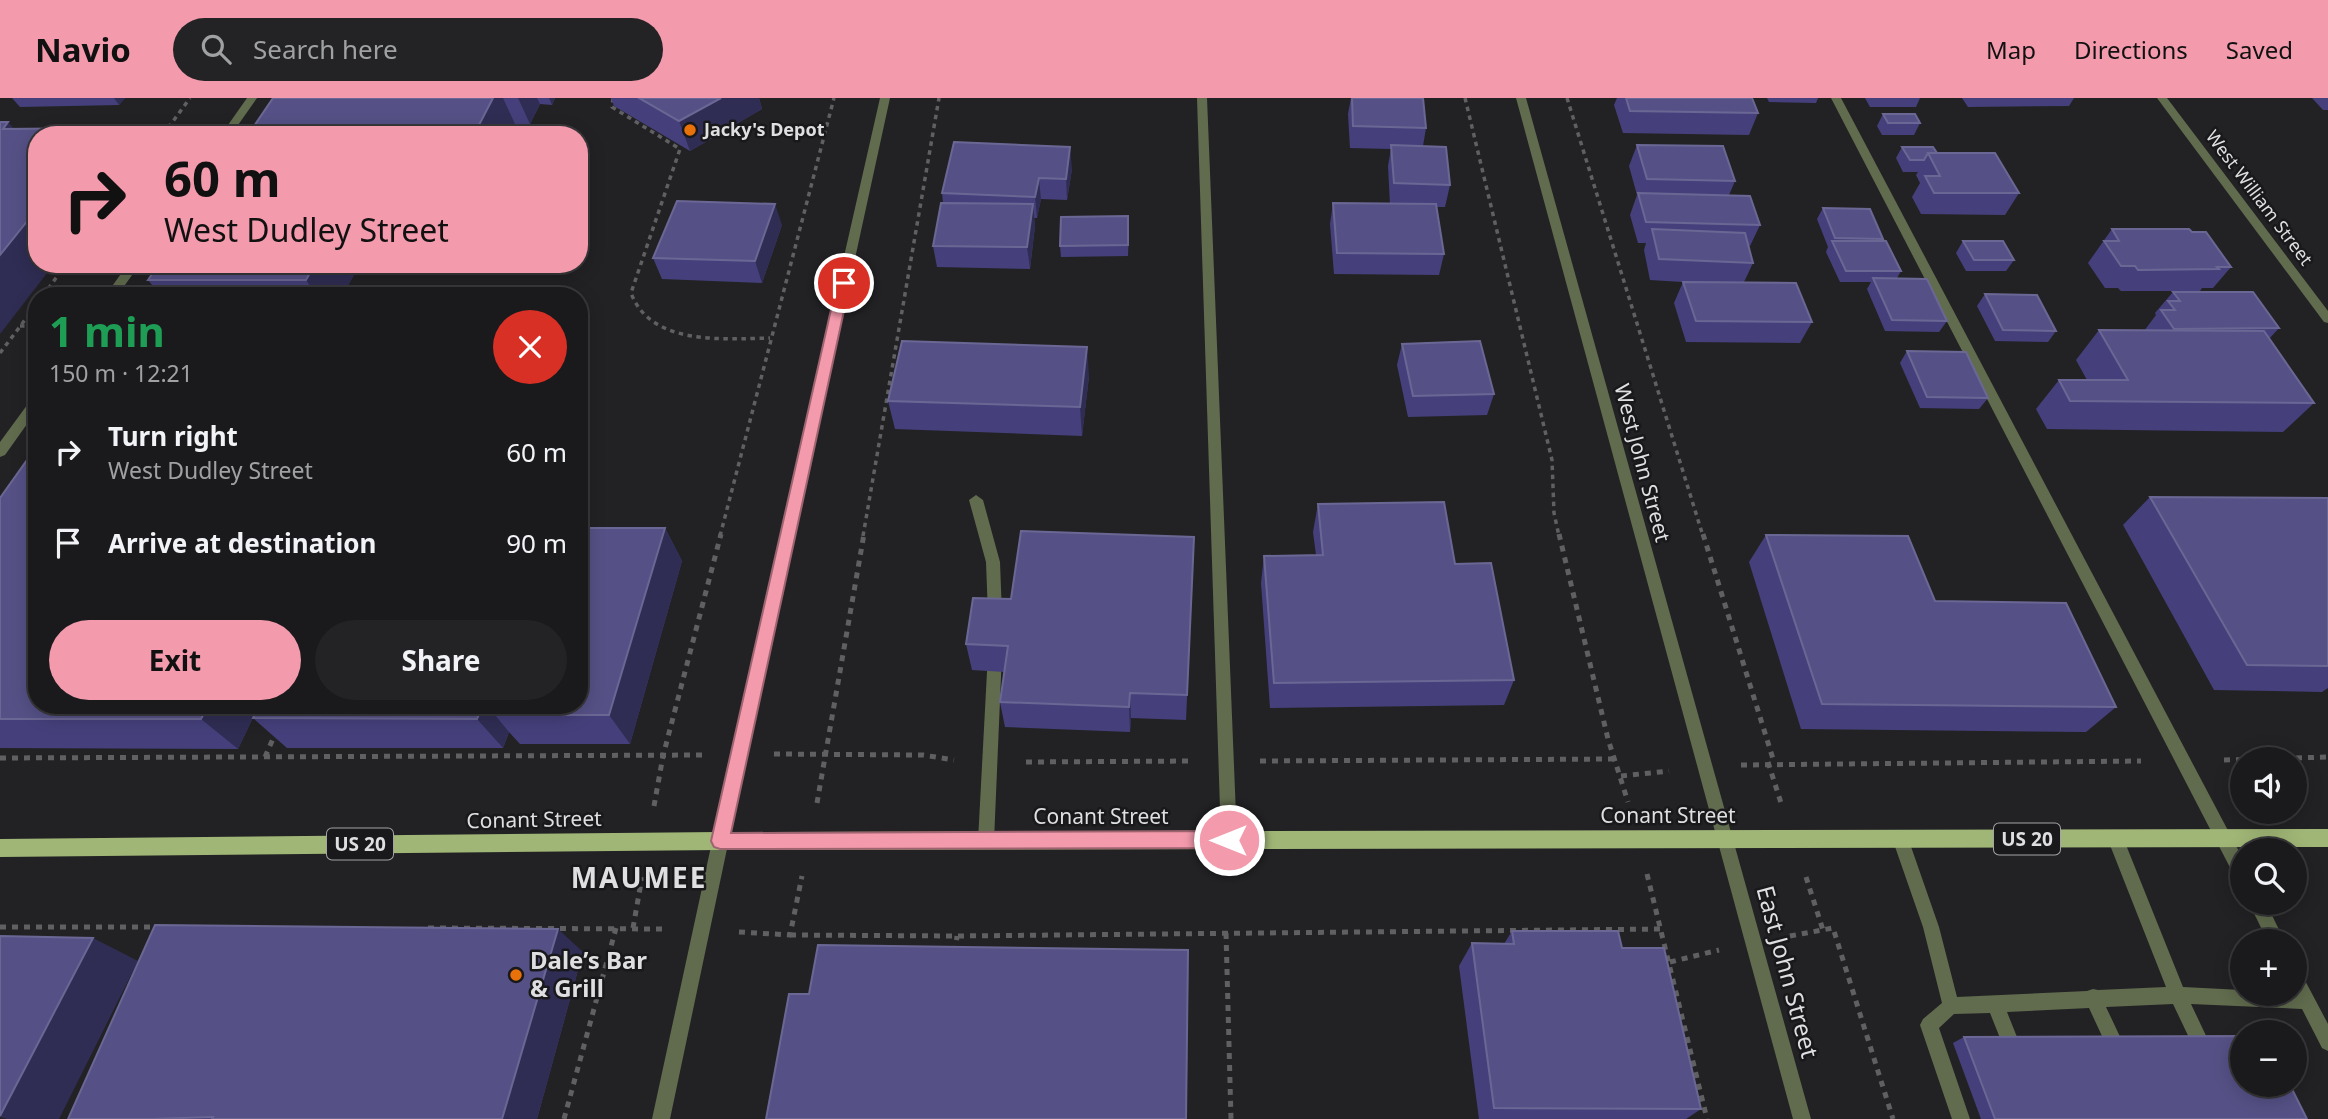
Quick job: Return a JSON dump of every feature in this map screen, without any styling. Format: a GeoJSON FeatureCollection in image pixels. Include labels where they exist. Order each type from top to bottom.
{"type":"FeatureCollection","features":[{"type":"Feature","properties":{"kind":"main road","name":"Conant Street"},"geometry":{"type":"LineString","coordinates":[[0,848],[720,841],[2328,838]]}},
{"type":"Feature","properties":{"kind":"street"},"geometry":{"type":"LineString","coordinates":[[232,126],[252,98]]}},
{"type":"Feature","properties":{"kind":"street"},"geometry":{"type":"LineString","coordinates":[[661,1119],[885,98]]}},
{"type":"Feature","properties":{"kind":"street"},"geometry":{"type":"LineString","coordinates":[[1202,98],[1229,840]]}},
{"type":"Feature","properties":{"kind":"street","name":"West John Street"},"geometry":{"type":"LineString","coordinates":[[1521,98],[1725,838]]}},
{"type":"Feature","properties":{"kind":"street"},"geometry":{"type":"LineString","coordinates":[[1836,98],[2230,851]]}},
{"type":"Feature","properties":{"kind":"street","name":"West William Street"},"geometry":{"type":"LineString","coordinates":[[2162,98],[2328,319]]}},
{"type":"Feature","properties":{"kind":"street"},"geometry":{"type":"LineString","coordinates":[[0,453],[28,413]]}},
{"type":"Feature","properties":{"kind":"street"},"geometry":{"type":"LineString","coordinates":[[976,500],[993,562],[995,631],[986,841]]}},
{"type":"Feature","properties":{"kind":"street","name":"East John Street"},"geometry":{"type":"LineString","coordinates":[[1725,838],[1802,1119]]}},
{"type":"Feature","properties":{"kind":"street"},"geometry":{"type":"LineString","coordinates":[[1900,838],[1931,927],[1951,1006]]}},
{"type":"Feature","properties":{"kind":"street"},"geometry":{"type":"LineString","coordinates":[[2116,839],[2178,995],[2200,1042]]}},
{"type":"Feature","properties":{"kind":"street"},"geometry":{"type":"LineString","coordinates":[[1961,1119],[1929,1025],[1951,1006],[2093,997],[2178,995],[2230,997]]}},
{"type":"Feature","properties":{"kind":"street"},"geometry":{"type":"LineString","coordinates":[[2093,997],[2114,1042]]}},
{"type":"Feature","properties":{"kind":"street"},"geometry":{"type":"LineString","coordinates":[[1995,1003],[2010,1042]]}},
{"type":"Feature","properties":{"kind":"street"},"geometry":{"type":"LineString","coordinates":[[2307,1003],[2328,1042]]}},
{"type":"Feature","properties":{"kind":"path"},"geometry":{"type":"LineString","coordinates":[[170,126],[190,98]]}},
{"type":"Feature","properties":{"kind":"path"},"geometry":{"type":"LineString","coordinates":[[613,98],[612,107],[680,149],[631,293],[632,303],[651,321],[678,333],[719,339],[770,338]]}},
{"type":"Feature","properties":{"kind":"path"},"geometry":{"type":"LineString","coordinates":[[663,756],[834,98]]}},
{"type":"Feature","properties":{"kind":"path"},"geometry":{"type":"LineString","coordinates":[[790,935],[810,841],[939,98]]}},
{"type":"Feature","properties":{"kind":"path"},"geometry":{"type":"LineString","coordinates":[[1465,98],[1552,460],[1554,513],[1608,739],[1621,776],[1662,929],[1707,1119]]}},
{"type":"Feature","properties":{"kind":"path"},"geometry":{"type":"LineString","coordinates":[[1567,98],[1774,763]]}},
{"type":"Feature","properties":{"kind":"path"},"geometry":{"type":"LineString","coordinates":[[0,353],[28,316]]}},
{"type":"Feature","properties":{"kind":"path"},"geometry":{"type":"LineString","coordinates":[[20,326],[28,326]]}},
{"type":"Feature","properties":{"kind":"path"},"geometry":{"type":"LineString","coordinates":[[265,757],[279,726]]}},
{"type":"Feature","properties":{"kind":"path"},"geometry":{"type":"LineString","coordinates":[[0,758],[825,754],[923,755],[965,762],[1615,760]]}},
{"type":"Feature","properties":{"kind":"path"},"geometry":{"type":"LineString","coordinates":[[1621,776],[1774,763],[2182,761],[2328,757]]}},
{"type":"Feature","properties":{"kind":"path"},"geometry":{"type":"LineString","coordinates":[[0,927],[164,927]]}},
{"type":"Feature","properties":{"kind":"path"},"geometry":{"type":"LineString","coordinates":[[424,928],[616,928],[790,935],[957,936],[1662,929]]}},
{"type":"Feature","properties":{"kind":"path"},"geometry":{"type":"LineString","coordinates":[[564,1119],[616,928]]}},
{"type":"Feature","properties":{"kind":"path"},"geometry":{"type":"LineString","coordinates":[[1670,962],[1754,942],[1833,928],[1893,1119]]}},
{"type":"Feature","properties":{"kind":"path"},"geometry":{"type":"LineString","coordinates":[[1226,933],[1231,1119]]}},
{"type":"Feature","properties":{"kind":"path"},"geometry":{"type":"LineString","coordinates":[[955,958],[957,936]]}},
{"type":"Feature","properties":{"kind":"building"},"geometry":{"type":"Polygon","coordinates":[[[273,98],[493,98],[479,125],[254,126],[273,98]]]}},
{"type":"Feature","properties":{"kind":"building"},"geometry":{"type":"Polygon","coordinates":[[[639,98],[721,98],[679,121],[639,98]]]}},
{"type":"Feature","properties":{"kind":"building"},"geometry":{"type":"Polygon","coordinates":[[[1352,98],[1423,98],[1426,128],[1353,126],[1352,98]]]}},
{"type":"Feature","properties":{"kind":"building"},"geometry":{"type":"Polygon","coordinates":[[[1626,98],[1752,98],[1758,113],[1630,111],[1626,98]]]}},
{"type":"Feature","properties":{"kind":"building"},"geometry":{"type":"Polygon","coordinates":[[[1883,114],[1915,114],[1920,123],[1888,123],[1883,114]]]}},
{"type":"Feature","properties":{"kind":"building"},"geometry":{"type":"Polygon","coordinates":[[[0,122],[8,122],[3,129],[28,129],[28,220],[0,255],[0,122]]]}},
{"type":"Feature","properties":{"kind":"building"},"geometry":{"type":"Polygon","coordinates":[[[954,142],[1070,147],[1066,179],[1039,178],[1035,197],[942,193],[954,142]]]}},
{"type":"Feature","properties":{"kind":"building"},"geometry":{"type":"Polygon","coordinates":[[[1391,145],[1446,147],[1450,185],[1394,183],[1391,145]]]}},
{"type":"Feature","properties":{"kind":"building"},"geometry":{"type":"Polygon","coordinates":[[[1637,145],[1723,146],[1735,181],[1647,179],[1637,145]]]}},
{"type":"Feature","properties":{"kind":"building"},"geometry":{"type":"Polygon","coordinates":[[[1902,147],[1933,147],[1937,153],[1928,153],[1924,160],[1910,160],[1902,147]]]}},
{"type":"Feature","properties":{"kind":"building"},"geometry":{"type":"Polygon","coordinates":[[[1928,153],[1995,153],[2019,193],[1934,193],[1925,176],[1940,176],[1928,153]]]}},
{"type":"Feature","properties":{"kind":"building"},"geometry":{"type":"Polygon","coordinates":[[[1638,193],[1750,196],[1760,225],[1646,222],[1638,193]]]}},
{"type":"Feature","properties":{"kind":"building"},"geometry":{"type":"Polygon","coordinates":[[[677,201],[775,204],[755,261],[653,258],[677,201]]]}},
{"type":"Feature","properties":{"kind":"building"},"geometry":{"type":"Polygon","coordinates":[[[941,203],[1033,204],[1027,247],[933,246],[941,203]]]}},
{"type":"Feature","properties":{"kind":"building"},"geometry":{"type":"Polygon","coordinates":[[[1333,203],[1436,204],[1444,254],[1337,253],[1333,203]]]}},
{"type":"Feature","properties":{"kind":"building"},"geometry":{"type":"Polygon","coordinates":[[[1823,208],[1870,209],[1883,239],[1835,238],[1823,208]]]}},
{"type":"Feature","properties":{"kind":"building"},"geometry":{"type":"Polygon","coordinates":[[[1128,216],[1128,245],[1060,246],[1061,217],[1128,216]]]}},
{"type":"Feature","properties":{"kind":"building"},"geometry":{"type":"Polygon","coordinates":[[[1652,229],[1745,233],[1753,263],[1659,259],[1652,229]]]}},
{"type":"Feature","properties":{"kind":"building"},"geometry":{"type":"Polygon","coordinates":[[[2112,229],[2189,229],[2192,232],[2206,232],[2231,267],[2138,270],[2135,266],[2121,266],[2104,241],[2119,241],[2112,229]]]}},
{"type":"Feature","properties":{"kind":"building"},"geometry":{"type":"Polygon","coordinates":[[[1832,241],[1886,241],[1901,271],[1846,271],[1832,241]]]}},
{"type":"Feature","properties":{"kind":"building"},"geometry":{"type":"Polygon","coordinates":[[[1963,241],[2003,241],[2014,260],[1974,260],[1963,241]]]}},
{"type":"Feature","properties":{"kind":"building"},"geometry":{"type":"Polygon","coordinates":[[[153,273],[310,273],[306,280],[148,280],[153,273]]]}},
{"type":"Feature","properties":{"kind":"building"},"geometry":{"type":"Polygon","coordinates":[[[1873,278],[1927,279],[1947,321],[1892,320],[1873,278]]]}},
{"type":"Feature","properties":{"kind":"building"},"geometry":{"type":"Polygon","coordinates":[[[1683,282],[1796,283],[1812,322],[1696,321],[1683,282]]]}},
{"type":"Feature","properties":{"kind":"building"},"geometry":{"type":"Polygon","coordinates":[[[2173,292],[2253,292],[2279,328],[2174,329],[2161,310],[2175,310],[2168,301],[2180,301],[2173,292]]]}},
{"type":"Feature","properties":{"kind":"building"},"geometry":{"type":"Polygon","coordinates":[[[1985,294],[2037,295],[2056,331],[2003,330],[1985,294]]]}},
{"type":"Feature","properties":{"kind":"building"},"geometry":{"type":"Polygon","coordinates":[[[2099,330],[2264,331],[2314,403],[2070,401],[2059,380],[2128,380],[2099,330]]]}},
{"type":"Feature","properties":{"kind":"building"},"geometry":{"type":"Polygon","coordinates":[[[902,341],[1087,347],[1080,407],[888,401],[902,341]]]}},
{"type":"Feature","properties":{"kind":"building"},"geometry":{"type":"Polygon","coordinates":[[[1480,341],[1494,394],[1413,396],[1402,344],[1480,341]]]}},
{"type":"Feature","properties":{"kind":"building"},"geometry":{"type":"Polygon","coordinates":[[[1907,351],[1966,352],[1988,398],[1927,397],[1907,351]]]}},
{"type":"Feature","properties":{"kind":"building"},"geometry":{"type":"Polygon","coordinates":[[[28,459],[28,714],[204,714],[201,719],[0,719],[0,498],[28,459]]]}},
{"type":"Feature","properties":{"kind":"building"},"geometry":{"type":"Polygon","coordinates":[[[2150,497],[2328,498],[2328,666],[2247,665],[2150,497]]]}},
{"type":"Feature","properties":{"kind":"building"},"geometry":{"type":"Polygon","coordinates":[[[1444,502],[1455,564],[1491,563],[1514,680],[1274,683],[1264,556],[1323,555],[1318,504],[1444,502]]]}},
{"type":"Feature","properties":{"kind":"building"},"geometry":{"type":"Polygon","coordinates":[[[588,528],[665,528],[609,715],[495,715],[588,714],[588,528]]]}},
{"type":"Feature","properties":{"kind":"building"},"geometry":{"type":"Polygon","coordinates":[[[1021,531],[1194,537],[1187,695],[1130,693],[1129,707],[1000,702],[1008,646],[966,644],[973,598],[1011,599],[1021,531]]]}},
{"type":"Feature","properties":{"kind":"building"},"geometry":{"type":"Polygon","coordinates":[[[1766,535],[1908,536],[1935,601],[2066,603],[2116,707],[1822,704],[1766,535]]]}},
{"type":"Feature","properties":{"kind":"building"},"geometry":{"type":"Polygon","coordinates":[[[255,714],[479,714],[477,719],[253,718],[255,714]]]}},
{"type":"Feature","properties":{"kind":"building"},"geometry":{"type":"Polygon","coordinates":[[[155,925],[558,929],[502,1119],[68,1119],[155,925]]]}},
{"type":"Feature","properties":{"kind":"building"},"geometry":{"type":"Polygon","coordinates":[[[1512,931],[1618,931],[1622,948],[1664,948],[1701,1109],[1494,1108],[1472,943],[1514,944],[1512,931]]]}},
{"type":"Feature","properties":{"kind":"building"},"geometry":{"type":"Polygon","coordinates":[[[0,936],[93,938],[0,1116],[0,936]]]}},
{"type":"Feature","properties":{"kind":"building"},"geometry":{"type":"Polygon","coordinates":[[[818,945],[1188,950],[1186,1119],[766,1119],[789,994],[809,994],[818,945]]]}},
{"type":"Feature","properties":{"kind":"building"},"geometry":{"type":"Polygon","coordinates":[[[2230,1036],[2230,1097],[2296,1097],[2307,1119],[1995,1119],[1964,1037],[2230,1036]]]}},
{"type":"Feature","properties":{"kind":"place","name":"Jacky's Depot"},"geometry":{"type":"Point","coordinates":[690,130]}},
{"type":"Feature","properties":{"kind":"place","name":"Dale’s Bar & Grill"},"geometry":{"type":"Point","coordinates":[516,975]}},
{"type":"Feature","properties":{"kind":"district","name":"MAUMEE"},"geometry":{"type":"Point","coordinates":[639,878]}},
{"type":"Feature","properties":{"kind":"route"},"geometry":{"type":"LineString","coordinates":[[844,283],[720,841],[1229,840]]}}]}
